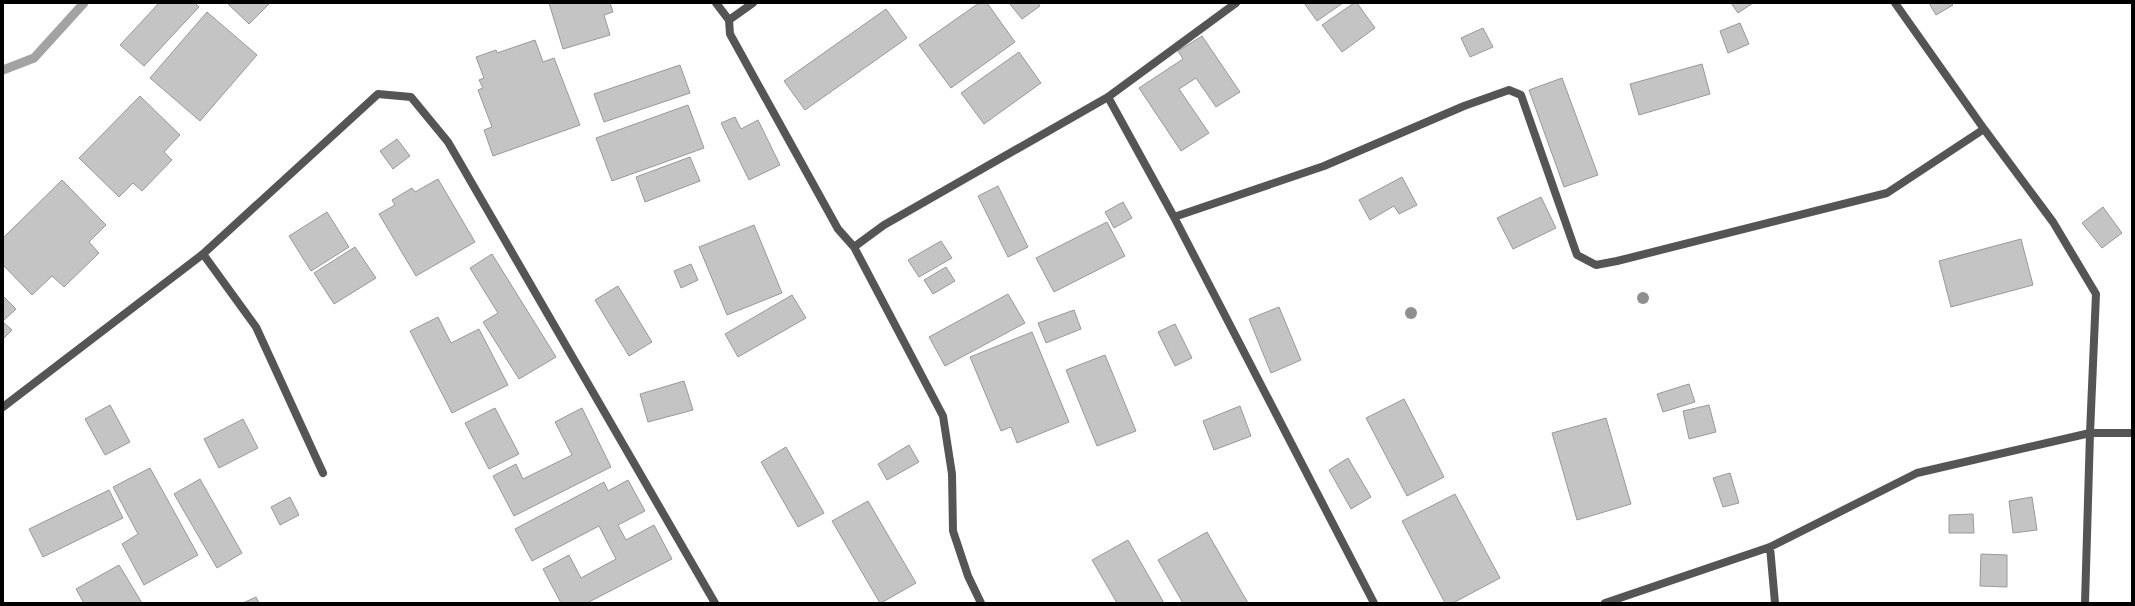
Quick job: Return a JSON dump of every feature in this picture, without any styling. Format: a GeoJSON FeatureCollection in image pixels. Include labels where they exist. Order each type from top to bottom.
{"type":"FeatureCollection","features":[{"type":"Feature","properties":{"kind":"street"},"geometry":{"type":"LineString","coordinates":[[716,3],[729,20],[730,34],[838,229],[854,247],[942,416],[952,474],[953,530],[968,576],[981,603]]}},
{"type":"Feature","properties":{"kind":"street"},"geometry":{"type":"LineString","coordinates":[[729,20],[753,3]]}},
{"type":"Feature","properties":{"kind":"street"},"geometry":{"type":"LineString","coordinates":[[854,247],[884,225],[1108,97],[1236,3]]}},
{"type":"Feature","properties":{"kind":"street"},"geometry":{"type":"LineString","coordinates":[[1895,3],[1984,130],[2053,222],[2096,294],[2090,433],[2086,603]]}},
{"type":"Feature","properties":{"kind":"street"},"geometry":{"type":"LineString","coordinates":[[1174,217],[1324,166],[1464,106],[1509,90],[1521,95],[1577,255],[1596,265],[1618,261],[1887,193],[1984,130]]}},
{"type":"Feature","properties":{"kind":"street"},"geometry":{"type":"LineString","coordinates":[[3,407],[203,254],[378,94],[411,97],[448,142],[715,603]]}},
{"type":"Feature","properties":{"kind":"street"},"geometry":{"type":"LineString","coordinates":[[1108,97],[1174,217],[1374,603]]}},
{"type":"Feature","properties":{"kind":"street"},"geometry":{"type":"LineString","coordinates":[[203,254],[256,327],[323,473]]}},
{"type":"Feature","properties":{"kind":"street"},"geometry":{"type":"LineString","coordinates":[[1605,603],[1770,547],[1917,473],[2090,433],[2132,433]]}},
{"type":"Feature","properties":{"kind":"street"},"geometry":{"type":"LineString","coordinates":[[1770,547],[1775,603]]}},
{"type":"Feature","properties":{"kind":"building"},"geometry":{"type":"Polygon","coordinates":[[[159,3],[195,3],[199,7],[144,66],[120,45],[159,3]]]}},
{"type":"Feature","properties":{"kind":"building"},"geometry":{"type":"Polygon","coordinates":[[[227,3],[270,3],[249,24],[227,3]]]}},
{"type":"Feature","properties":{"kind":"building"},"geometry":{"type":"Polygon","coordinates":[[[549,3],[610,3],[613,12],[604,15],[610,35],[563,49],[549,3]]]}},
{"type":"Feature","properties":{"kind":"building"},"geometry":{"type":"Polygon","coordinates":[[[979,3],[987,3],[1015,42],[951,88],[919,45],[979,3]]]}},
{"type":"Feature","properties":{"kind":"building"},"geometry":{"type":"Polygon","coordinates":[[[1009,3],[1038,3],[1040,6],[1022,19],[1009,3]]]}},
{"type":"Feature","properties":{"kind":"building"},"geometry":{"type":"Polygon","coordinates":[[[1304,3],[1343,3],[1317,21],[1304,3]]]}},
{"type":"Feature","properties":{"kind":"building"},"geometry":{"type":"Polygon","coordinates":[[[1354,3],[1357,3],[1375,28],[1342,52],[1322,25],[1354,3]]]}},
{"type":"Feature","properties":{"kind":"building"},"geometry":{"type":"Polygon","coordinates":[[[1731,3],[1753,3],[1738,13],[1731,3]]]}},
{"type":"Feature","properties":{"kind":"building"},"geometry":{"type":"Polygon","coordinates":[[[1929,3],[1951,3],[1953,5],[1936,15],[1929,3]]]}},
{"type":"Feature","properties":{"kind":"building"},"geometry":{"type":"Polygon","coordinates":[[[886,9],[907,38],[805,110],[784,81],[886,9]]]}},
{"type":"Feature","properties":{"kind":"building"},"geometry":{"type":"Polygon","coordinates":[[[207,12],[257,55],[200,121],[150,78],[207,12]]]}},
{"type":"Feature","properties":{"kind":"building"},"geometry":{"type":"Polygon","coordinates":[[[1740,23],[1749,44],[1728,53],[1720,31],[1740,23]]]}},
{"type":"Feature","properties":{"kind":"building"},"geometry":{"type":"Polygon","coordinates":[[[1483,28],[1493,47],[1470,57],[1461,38],[1483,28]]]}},
{"type":"Feature","properties":{"kind":"building"},"geometry":{"type":"Polygon","coordinates":[[[1202,36],[1240,92],[1216,107],[1196,78],[1179,89],[1209,133],[1181,151],[1139,88],[1183,59],[1178,51],[1202,36]]]}},
{"type":"Feature","properties":{"kind":"building"},"geometry":{"type":"Polygon","coordinates":[[[535,40],[543,62],[554,58],[580,125],[493,156],[484,130],[492,127],[478,90],[483,88],[479,80],[484,78],[476,57],[496,50],[497,53],[535,40]]]}},
{"type":"Feature","properties":{"kind":"building"},"geometry":{"type":"Polygon","coordinates":[[[1019,52],[1041,83],[984,124],[961,93],[1019,52]]]}},
{"type":"Feature","properties":{"kind":"building"},"geometry":{"type":"Polygon","coordinates":[[[1702,64],[1710,94],[1639,115],[1630,84],[1702,64]]]}},
{"type":"Feature","properties":{"kind":"building"},"geometry":{"type":"Polygon","coordinates":[[[680,65],[690,93],[604,122],[594,94],[680,65]]]}},
{"type":"Feature","properties":{"kind":"building"},"geometry":{"type":"Polygon","coordinates":[[[1562,78],[1598,175],[1564,187],[1529,90],[1562,78]]]}},
{"type":"Feature","properties":{"kind":"building"},"geometry":{"type":"Polygon","coordinates":[[[140,96],[180,135],[164,152],[172,160],[142,191],[133,183],[119,197],[79,158],[140,96]]]}},
{"type":"Feature","properties":{"kind":"building"},"geometry":{"type":"Polygon","coordinates":[[[688,105],[704,148],[612,181],[596,138],[688,105]]]}},
{"type":"Feature","properties":{"kind":"building"},"geometry":{"type":"Polygon","coordinates":[[[735,117],[741,129],[758,120],[780,165],[749,180],[721,123],[735,117]]]}},
{"type":"Feature","properties":{"kind":"building"},"geometry":{"type":"Polygon","coordinates":[[[397,139],[410,156],[393,169],[380,151],[397,139]]]}},
{"type":"Feature","properties":{"kind":"building"},"geometry":{"type":"Polygon","coordinates":[[[690,157],[700,181],[645,202],[636,177],[690,157]]]}},
{"type":"Feature","properties":{"kind":"building"},"geometry":{"type":"Polygon","coordinates":[[[1402,177],[1417,205],[1399,214],[1394,206],[1370,220],[1359,200],[1402,177]]]}},
{"type":"Feature","properties":{"kind":"building"},"geometry":{"type":"Polygon","coordinates":[[[438,179],[475,242],[416,276],[379,214],[395,205],[392,200],[412,188],[415,192],[438,179]]]}},
{"type":"Feature","properties":{"kind":"building"},"geometry":{"type":"Polygon","coordinates":[[[62,180],[106,225],[89,242],[99,253],[64,287],[52,276],[32,295],[3,265],[3,238],[62,180]]]}},
{"type":"Feature","properties":{"kind":"building"},"geometry":{"type":"Polygon","coordinates":[[[998,186],[1028,247],[1008,257],[978,196],[998,186]]]}},
{"type":"Feature","properties":{"kind":"building"},"geometry":{"type":"Polygon","coordinates":[[[1541,197],[1556,228],[1513,249],[1497,218],[1541,197]]]}},
{"type":"Feature","properties":{"kind":"building"},"geometry":{"type":"Polygon","coordinates":[[[1123,202],[1132,218],[1114,228],[1105,212],[1123,202]]]}},
{"type":"Feature","properties":{"kind":"building"},"geometry":{"type":"Polygon","coordinates":[[[2103,207],[2122,233],[2102,248],[2082,223],[2103,207]]]}},
{"type":"Feature","properties":{"kind":"building"},"geometry":{"type":"Polygon","coordinates":[[[327,212],[349,247],[311,271],[289,236],[327,212]]]}},
{"type":"Feature","properties":{"kind":"building"},"geometry":{"type":"Polygon","coordinates":[[[1107,222],[1125,256],[1054,292],[1036,258],[1107,222]]]}},
{"type":"Feature","properties":{"kind":"building"},"geometry":{"type":"Polygon","coordinates":[[[754,225],[782,293],[727,315],[699,247],[754,225]]]}},
{"type":"Feature","properties":{"kind":"building"},"geometry":{"type":"Polygon","coordinates":[[[2021,239],[2033,285],[1951,307],[1939,261],[2021,239]]]}},
{"type":"Feature","properties":{"kind":"building"},"geometry":{"type":"Polygon","coordinates":[[[941,241],[952,258],[919,277],[908,260],[941,241]]]}},
{"type":"Feature","properties":{"kind":"building"},"geometry":{"type":"Polygon","coordinates":[[[355,247],[376,278],[334,304],[314,273],[355,247]]]}},
{"type":"Feature","properties":{"kind":"building"},"geometry":{"type":"Polygon","coordinates":[[[492,254],[556,357],[519,379],[483,322],[498,313],[470,268],[492,254]]]}},
{"type":"Feature","properties":{"kind":"building"},"geometry":{"type":"Polygon","coordinates":[[[691,264],[698,280],[681,288],[674,271],[691,264]]]}},
{"type":"Feature","properties":{"kind":"building"},"geometry":{"type":"Polygon","coordinates":[[[946,267],[955,281],[933,294],[924,280],[946,267]]]}},
{"type":"Feature","properties":{"kind":"building"},"geometry":{"type":"Polygon","coordinates":[[[618,286],[652,342],[629,356],[595,300],[618,286]]]}},
{"type":"Feature","properties":{"kind":"building"},"geometry":{"type":"Polygon","coordinates":[[[1008,294],[1025,323],[945,366],[929,337],[1008,294]]]}},
{"type":"Feature","properties":{"kind":"building"},"geometry":{"type":"Polygon","coordinates":[[[792,295],[806,318],[738,357],[725,334],[792,295]]]}},
{"type":"Feature","properties":{"kind":"building"},"geometry":{"type":"Polygon","coordinates":[[[3,296],[16,309],[3,321],[3,296]]]}},
{"type":"Feature","properties":{"kind":"building"},"geometry":{"type":"Polygon","coordinates":[[[1279,307],[1301,360],[1271,373],[1249,319],[1279,307]]]}},
{"type":"Feature","properties":{"kind":"building"},"geometry":{"type":"Polygon","coordinates":[[[1074,310],[1081,329],[1046,343],[1038,323],[1074,310]]]}},
{"type":"Feature","properties":{"kind":"building"},"geometry":{"type":"Polygon","coordinates":[[[438,317],[451,343],[479,329],[508,385],[452,413],[410,331],[438,317]]]}},
{"type":"Feature","properties":{"kind":"building"},"geometry":{"type":"Polygon","coordinates":[[[3,322],[12,330],[3,339],[3,322]]]}},
{"type":"Feature","properties":{"kind":"building"},"geometry":{"type":"Polygon","coordinates":[[[1175,324],[1192,358],[1175,366],[1158,332],[1175,324]]]}},
{"type":"Feature","properties":{"kind":"building"},"geometry":{"type":"Polygon","coordinates":[[[1032,332],[1069,422],[1017,443],[1011,427],[1001,431],[970,357],[1032,332]]]}},
{"type":"Feature","properties":{"kind":"building"},"geometry":{"type":"Polygon","coordinates":[[[1105,355],[1136,431],[1097,446],[1066,370],[1105,355]]]}},
{"type":"Feature","properties":{"kind":"building"},"geometry":{"type":"Polygon","coordinates":[[[684,381],[693,410],[648,422],[640,394],[684,381]]]}},
{"type":"Feature","properties":{"kind":"building"},"geometry":{"type":"Polygon","coordinates":[[[1689,384],[1695,402],[1663,412],[1657,394],[1689,384]]]}},
{"type":"Feature","properties":{"kind":"building"},"geometry":{"type":"Polygon","coordinates":[[[1404,399],[1444,477],[1407,496],[1366,418],[1404,399]]]}},
{"type":"Feature","properties":{"kind":"building"},"geometry":{"type":"Polygon","coordinates":[[[110,405],[130,442],[105,455],[85,419],[110,405]]]}},
{"type":"Feature","properties":{"kind":"building"},"geometry":{"type":"Polygon","coordinates":[[[1709,405],[1716,432],[1689,439],[1683,411],[1709,405]]]}},
{"type":"Feature","properties":{"kind":"building"},"geometry":{"type":"Polygon","coordinates":[[[1240,406],[1251,436],[1214,450],[1203,421],[1240,406]]]}},
{"type":"Feature","properties":{"kind":"building"},"geometry":{"type":"Polygon","coordinates":[[[495,408],[519,454],[489,469],[465,423],[495,408]]]}},
{"type":"Feature","properties":{"kind":"building"},"geometry":{"type":"Polygon","coordinates":[[[582,408],[611,467],[514,516],[493,476],[516,464],[523,479],[572,455],[555,422],[582,408]]]}},
{"type":"Feature","properties":{"kind":"building"},"geometry":{"type":"Polygon","coordinates":[[[1606,418],[1631,504],[1577,520],[1552,433],[1606,418]]]}},
{"type":"Feature","properties":{"kind":"building"},"geometry":{"type":"Polygon","coordinates":[[[243,419],[258,448],[219,468],[204,439],[243,419]]]}},
{"type":"Feature","properties":{"kind":"building"},"geometry":{"type":"Polygon","coordinates":[[[909,445],[919,462],[887,480],[878,464],[909,445]]]}},
{"type":"Feature","properties":{"kind":"building"},"geometry":{"type":"Polygon","coordinates":[[[786,447],[824,513],[798,527],[761,462],[786,447]]]}},
{"type":"Feature","properties":{"kind":"building"},"geometry":{"type":"Polygon","coordinates":[[[1348,458],[1371,497],[1351,509],[1329,470],[1348,458]]]}},
{"type":"Feature","properties":{"kind":"building"},"geometry":{"type":"Polygon","coordinates":[[[150,468],[198,555],[144,585],[122,544],[138,534],[113,487],[150,468]]]}},
{"type":"Feature","properties":{"kind":"building"},"geometry":{"type":"Polygon","coordinates":[[[1730,473],[1739,503],[1723,507],[1713,478],[1730,473]]]}},
{"type":"Feature","properties":{"kind":"building"},"geometry":{"type":"Polygon","coordinates":[[[200,479],[242,553],[217,568],[174,494],[200,479]]]}},
{"type":"Feature","properties":{"kind":"building"},"geometry":{"type":"Polygon","coordinates":[[[628,480],[645,511],[618,525],[626,540],[654,525],[672,559],[587,603],[561,603],[543,569],[569,555],[581,578],[616,559],[599,526],[532,561],[515,529],[604,482],[608,491],[628,480]]]}},
{"type":"Feature","properties":{"kind":"building"},"geometry":{"type":"Polygon","coordinates":[[[109,490],[123,518],[43,557],[29,529],[109,490]]]}},
{"type":"Feature","properties":{"kind":"building"},"geometry":{"type":"Polygon","coordinates":[[[1455,494],[1500,578],[1453,603],[1445,603],[1402,521],[1455,494]]]}},
{"type":"Feature","properties":{"kind":"building"},"geometry":{"type":"Polygon","coordinates":[[[290,497],[299,515],[280,525],[271,507],[290,497]]]}},
{"type":"Feature","properties":{"kind":"building"},"geometry":{"type":"Polygon","coordinates":[[[2032,497],[2037,530],[2013,533],[2009,501],[2032,497]]]}},
{"type":"Feature","properties":{"kind":"building"},"geometry":{"type":"Polygon","coordinates":[[[868,501],[916,583],[881,603],[832,521],[868,501]]]}},
{"type":"Feature","properties":{"kind":"building"},"geometry":{"type":"Polygon","coordinates":[[[1973,514],[1974,533],[1949,533],[1949,515],[1973,514]]]}},
{"type":"Feature","properties":{"kind":"building"},"geometry":{"type":"Polygon","coordinates":[[[1207,532],[1248,603],[1183,603],[1158,560],[1207,532]]]}},
{"type":"Feature","properties":{"kind":"building"},"geometry":{"type":"Polygon","coordinates":[[[1128,540],[1164,603],[1117,603],[1092,560],[1128,540]]]}},
{"type":"Feature","properties":{"kind":"building"},"geometry":{"type":"Polygon","coordinates":[[[1981,554],[2007,555],[2007,587],[1980,586],[1981,554]]]}},
{"type":"Feature","properties":{"kind":"building"},"geometry":{"type":"Polygon","coordinates":[[[119,565],[142,603],[84,603],[76,589],[119,565]]]}},
{"type":"Feature","properties":{"kind":"building"},"geometry":{"type":"Polygon","coordinates":[[[256,597],[259,603],[243,603],[256,597]]]}},
{"type":"Feature","properties":{"kind":"waterway"},"geometry":{"type":"LineString","coordinates":[[3,70],[34,58],[84,3]]}}]}
